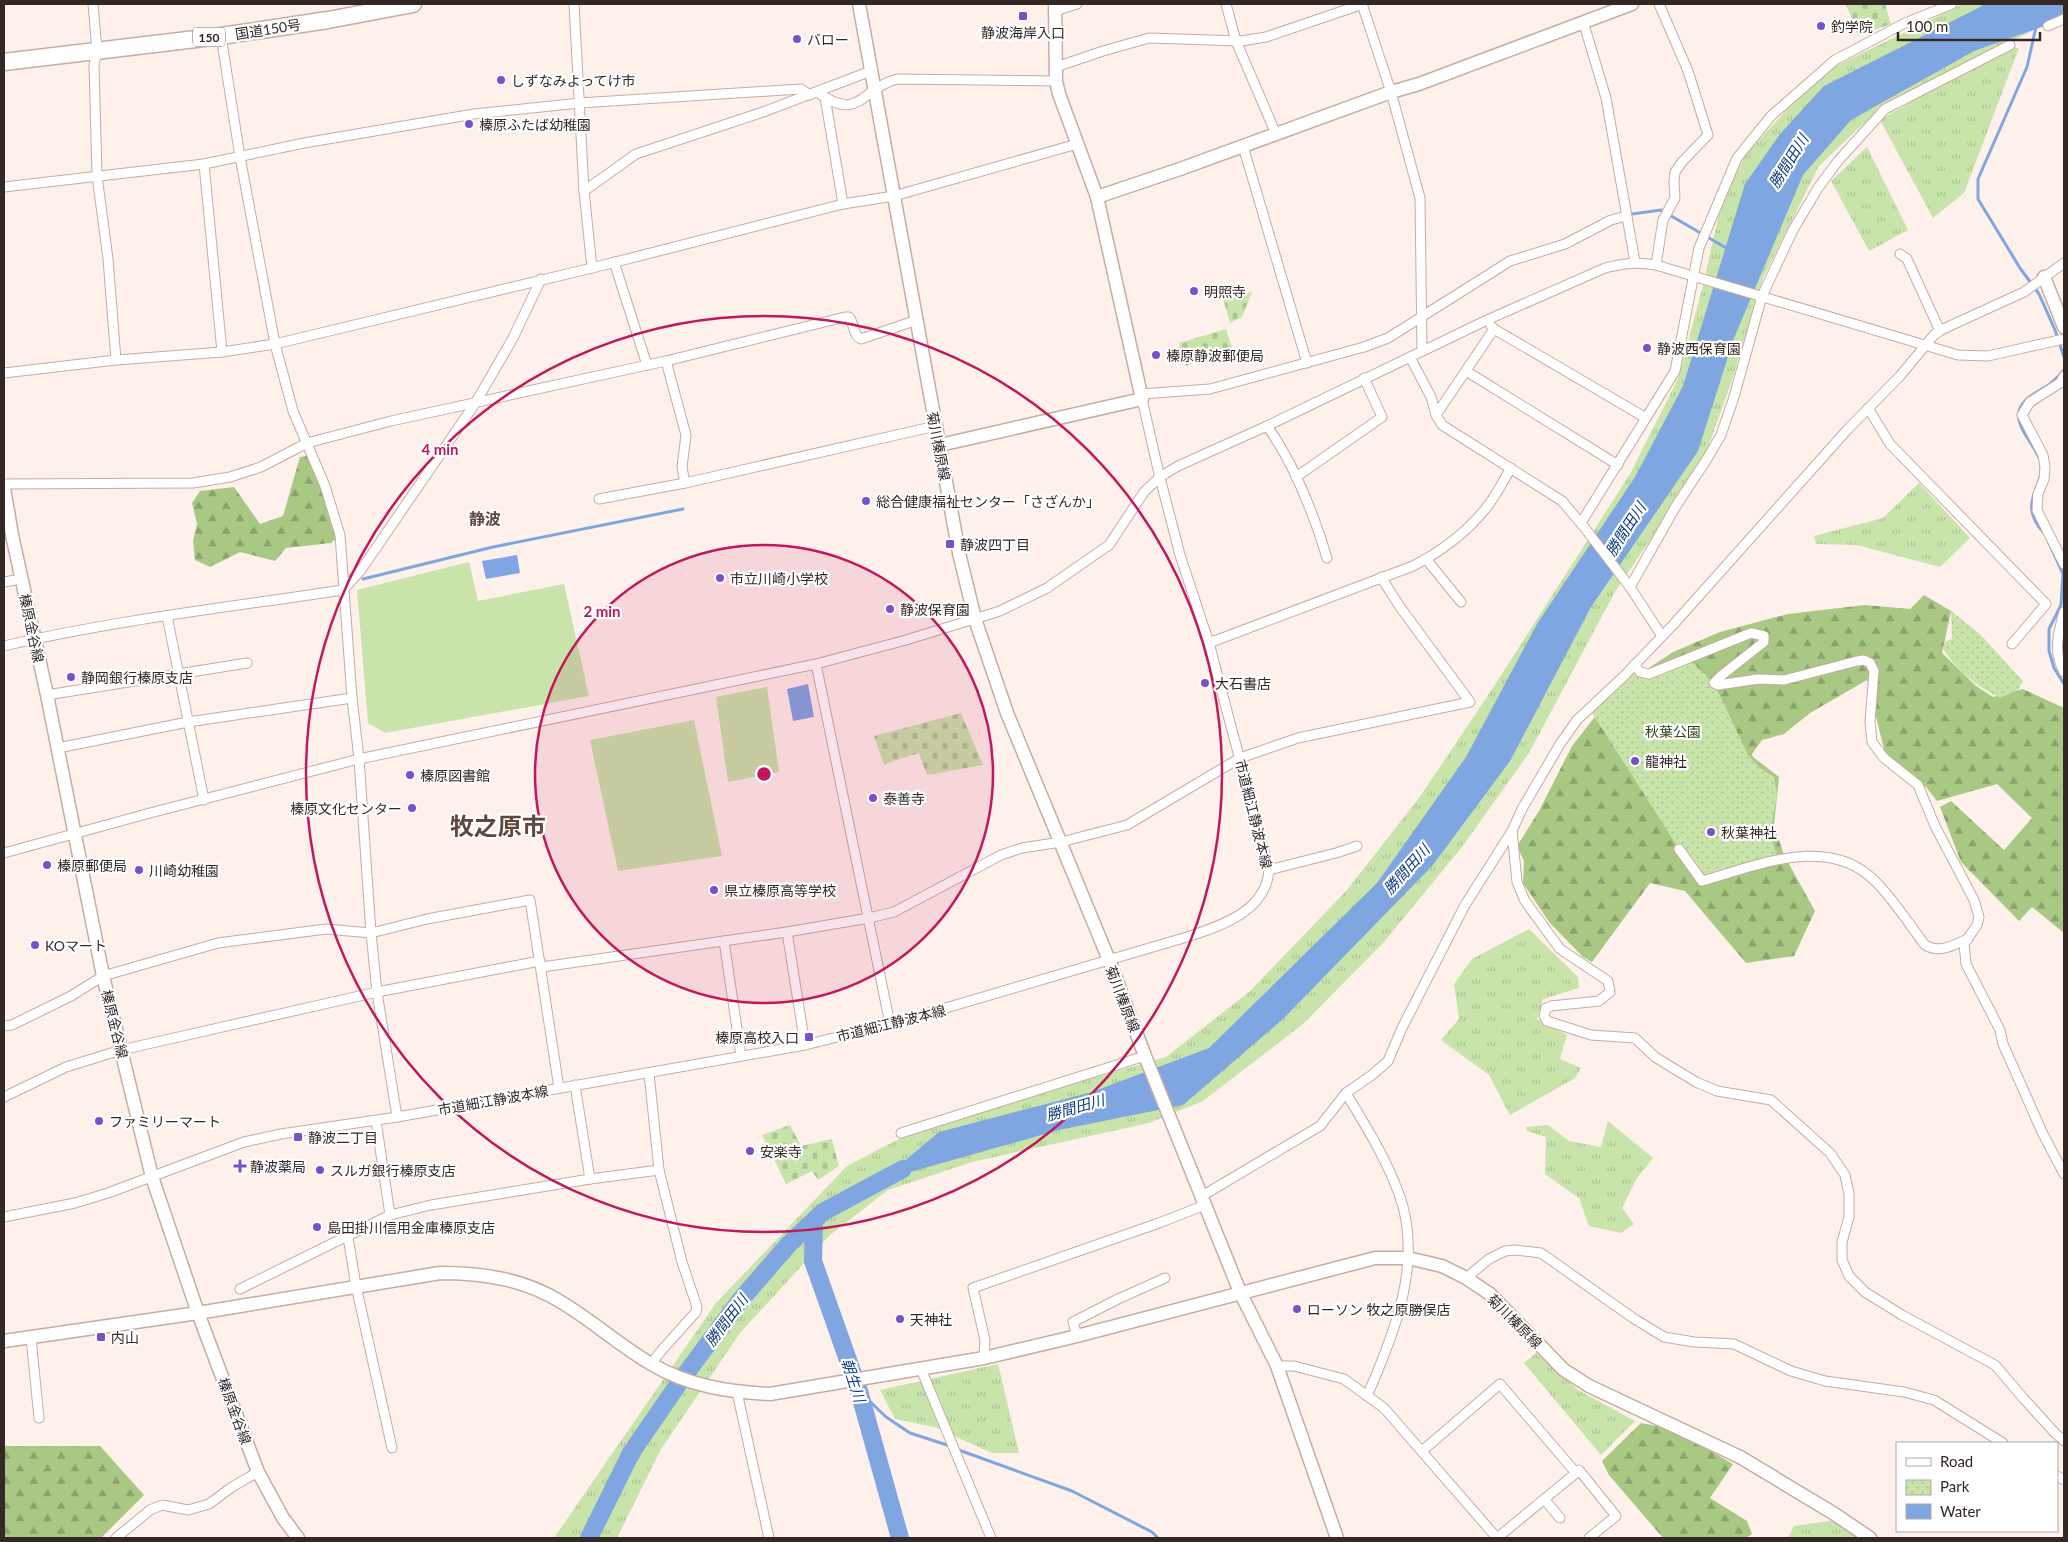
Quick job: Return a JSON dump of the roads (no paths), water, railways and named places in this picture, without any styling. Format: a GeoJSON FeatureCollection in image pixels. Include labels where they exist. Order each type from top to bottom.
{"type":"FeatureCollection","features":[{"type":"Feature","properties":{"kind":"highway","name":"国道150号"},"geometry":{"type":"LineString","coordinates":[[4,62],[221,36],[328,20],[413,4]]}},
{"type":"Feature","properties":{"kind":"main road","name":"菊川榛原線"},"geometry":{"type":"LineString","coordinates":[[859,4],[959,553],[975,619],[1007,713],[1109,960],[1145,1056],[1240,1292],[1375,1258],[1408,1258],[1442,1266],[1466,1278],[1490,1294],[1564,1370],[1588,1386],[1740,1457],[1833,1513],[1870,1538]]}},
{"type":"Feature","properties":{"kind":"main road"},"geometry":{"type":"LineString","coordinates":[[1097,197],[1391,92],[1419,84],[1632,4]]}},
{"type":"Feature","properties":{"kind":"main road"},"geometry":{"type":"LineString","coordinates":[[940,444],[1142,397],[1097,197],[1059,94],[1056,80],[1055,7]]}},
{"type":"Feature","properties":{"kind":"main road"},"geometry":{"type":"LineString","coordinates":[[2040,280],[2064,327]]}},
{"type":"Feature","properties":{"kind":"main road","name":"榛原金谷線"},"geometry":{"type":"LineString","coordinates":[[4,486],[8,536],[21,579],[47,694],[103,976],[152,1177],[198,1313],[258,1472],[283,1518],[298,1538]]}},
{"type":"Feature","properties":{"kind":"main road"},"geometry":{"type":"LineString","coordinates":[[4,1341],[198,1313],[440,1273],[471,1273],[504,1278],[534,1288],[561,1302],[656,1367],[696,1384],[732,1392],[770,1394],[984,1358],[1077,1336],[1240,1292],[1277,1366],[1337,1538]]}},
{"type":"Feature","properties":{"kind":"street"},"geometry":{"type":"LineString","coordinates":[[93,4],[97,50],[94,65],[98,176],[108,259],[116,360]]}},
{"type":"Feature","properties":{"kind":"street"},"geometry":{"type":"LineString","coordinates":[[574,4],[584,191],[592,268]]}},
{"type":"Feature","properties":{"kind":"street"},"geometry":{"type":"LineString","coordinates":[[1055,7],[1077,4]]}},
{"type":"Feature","properties":{"kind":"street"},"geometry":{"type":"LineString","coordinates":[[1226,4],[1236,41],[1276,134]]}},
{"type":"Feature","properties":{"kind":"street"},"geometry":{"type":"LineString","coordinates":[[1056,66],[1103,50],[1149,38],[1236,41],[1266,37],[1362,4],[1391,92],[1420,198],[1422,351]]}},
{"type":"Feature","properties":{"kind":"street"},"geometry":{"type":"LineString","coordinates":[[1656,265],[1663,219],[1675,198],[1675,172],[1708,135],[1688,71],[1659,4]]}},
{"type":"Feature","properties":{"kind":"street"},"geometry":{"type":"LineString","coordinates":[[1582,525],[1675,371],[1701,242],[1737,158],[1771,116],[1835,60],[1903,24],[1952,4]]}},
{"type":"Feature","properties":{"kind":"street"},"geometry":{"type":"LineString","coordinates":[[2048,26],[2064,19]]}},
{"type":"Feature","properties":{"kind":"street"},"geometry":{"type":"LineString","coordinates":[[1584,21],[1606,98],[1635,262]]}},
{"type":"Feature","properties":{"kind":"street"},"geometry":{"type":"LineString","coordinates":[[221,36],[240,157],[275,344],[294,411],[326,486],[340,535],[352,698],[360,759],[371,933],[377,992],[397,1117]]}},
{"type":"Feature","properties":{"kind":"street"},"geometry":{"type":"LineString","coordinates":[[1630,587],[1676,506],[1708,459],[1721,435],[1734,397],[1762,296],[1793,230],[1818,188],[1838,161],[1885,109],[2010,45]]}},
{"type":"Feature","properties":{"kind":"street"},"geometry":{"type":"LineString","coordinates":[[584,191],[636,154],[817,95],[871,71]]}},
{"type":"Feature","properties":{"kind":"street"},"geometry":{"type":"LineString","coordinates":[[4,187],[204,164],[304,143],[474,114],[580,103],[801,88],[841,104],[855,104],[874,89],[897,79],[1056,80]]}},
{"type":"Feature","properties":{"kind":"street"},"geometry":{"type":"LineString","coordinates":[[817,95],[843,204]]}},
{"type":"Feature","properties":{"kind":"street"},"geometry":{"type":"LineString","coordinates":[[4,372],[116,360],[222,352],[275,344],[592,268],[843,204],[894,196],[1077,144]]}},
{"type":"Feature","properties":{"kind":"street"},"geometry":{"type":"LineString","coordinates":[[1243,146],[1307,363]]}},
{"type":"Feature","properties":{"kind":"street"},"geometry":{"type":"LineString","coordinates":[[204,164],[222,352]]}},
{"type":"Feature","properties":{"kind":"street"},"geometry":{"type":"LineString","coordinates":[[1142,397],[1210,389],[1364,347],[1388,338],[1510,261],[1565,244],[1610,220],[1627,216]]}},
{"type":"Feature","properties":{"kind":"street"},"geometry":{"type":"LineString","coordinates":[[1900,254],[1907,259],[1940,331]]}},
{"type":"Feature","properties":{"kind":"street"},"geometry":{"type":"LineString","coordinates":[[614,262],[647,365]]}},
{"type":"Feature","properties":{"kind":"street"},"geometry":{"type":"LineString","coordinates":[[4,854],[360,759],[816,664],[1000,611],[1047,588],[1109,545],[1144,492],[1160,477],[1178,466],[1267,426],[1487,320],[1605,268],[1635,262],[1656,265],[1958,355],[1988,356],[2064,339]]}},
{"type":"Feature","properties":{"kind":"street"},"geometry":{"type":"LineString","coordinates":[[984,1358],[986,1340],[974,1288],[1159,1223],[1204,1200],[1320,1126],[1346,1092],[1388,1061],[1402,1028],[1435,968],[1465,905],[1512,831],[1522,808],[1560,744],[1577,720],[1662,636],[1940,331],[2027,289],[2064,263]]}},
{"type":"Feature","properties":{"kind":"street"},"geometry":{"type":"LineString","coordinates":[[4,646],[167,616],[343,590],[361,570],[476,402],[513,338],[541,279]]}},
{"type":"Feature","properties":{"kind":"street"},"geometry":{"type":"LineString","coordinates":[[4,486],[193,484],[230,477],[261,467],[307,442],[391,421],[666,361],[845,317],[849,317],[852,320],[855,333],[861,338],[917,320]]}},
{"type":"Feature","properties":{"kind":"street"},"geometry":{"type":"LineString","coordinates":[[1487,320],[1494,329],[1646,418]]}},
{"type":"Feature","properties":{"kind":"street"},"geometry":{"type":"LineString","coordinates":[[1436,415],[1494,329]]}},
{"type":"Feature","properties":{"kind":"street"},"geometry":{"type":"LineString","coordinates":[[1410,357],[1431,397],[1436,415],[1442,424],[1562,502],[1630,587],[1662,636]]}},
{"type":"Feature","properties":{"kind":"street"},"geometry":{"type":"LineString","coordinates":[[666,361],[686,435],[682,467],[685,483]]}},
{"type":"Feature","properties":{"kind":"street"},"geometry":{"type":"LineString","coordinates":[[1466,371],[1618,465]]}},
{"type":"Feature","properties":{"kind":"street"},"geometry":{"type":"LineString","coordinates":[[2064,376],[2060,383],[2030,402],[2022,416],[2043,455],[2045,467],[2036,510],[2064,564]]}},
{"type":"Feature","properties":{"kind":"street"},"geometry":{"type":"LineString","coordinates":[[1296,477],[1382,417],[1364,378]]}},
{"type":"Feature","properties":{"kind":"street","name":"市道細江静波本線"},"geometry":{"type":"LineString","coordinates":[[4,1217],[108,1193],[244,1142],[281,1134],[376,1121],[805,1045],[890,1024],[1109,960],[1220,926],[1234,919],[1266,890],[1269,870],[1209,643],[1180,555],[1142,397]]}},
{"type":"Feature","properties":{"kind":"street"},"geometry":{"type":"LineString","coordinates":[[1868,408],[1890,444],[2046,604],[2012,644]]}},
{"type":"Feature","properties":{"kind":"street"},"geometry":{"type":"LineString","coordinates":[[599,499],[685,483],[936,426]]}},
{"type":"Feature","properties":{"kind":"street"},"geometry":{"type":"LineString","coordinates":[[1267,426],[1285,451],[1317,524],[1328,558]]}},
{"type":"Feature","properties":{"kind":"street"},"geometry":{"type":"LineString","coordinates":[[1209,643],[1426,559],[1470,526],[1487,507],[1511,468]]}},
{"type":"Feature","properties":{"kind":"street"},"geometry":{"type":"LineString","coordinates":[[1426,559],[1460,602]]}},
{"type":"Feature","properties":{"kind":"street"},"geometry":{"type":"LineString","coordinates":[[4,1097],[66,1067],[121,1050],[377,992],[541,964],[787,932],[894,912],[1001,855],[1022,848],[1061,842],[1126,825],[1240,758],[1298,738],[1470,702],[1406,615],[1381,577]]}},
{"type":"Feature","properties":{"kind":"street"},"geometry":{"type":"LineString","coordinates":[[4,582],[21,579]]}},
{"type":"Feature","properties":{"kind":"street"},"geometry":{"type":"LineString","coordinates":[[2063,666],[2057,656],[2058,637],[2064,612]]}},
{"type":"Feature","properties":{"kind":"street"},"geometry":{"type":"LineString","coordinates":[[167,616],[204,800]]}},
{"type":"Feature","properties":{"kind":"street"},"geometry":{"type":"LineString","coordinates":[[1634,665],[1640,672],[1649,674],[1751,632],[1764,636],[1764,642],[1722,674],[1714,682],[1718,685],[1758,678],[1784,680],[1857,661],[1864,660],[1870,663],[1874,671],[1870,722],[1872,742],[1884,758],[1918,785],[1935,826],[1968,888],[1979,917],[1977,925],[1964,944],[1966,964],[2000,1030],[2003,1044],[2038,1123],[2064,1174]]}},
{"type":"Feature","properties":{"kind":"street"},"geometry":{"type":"LineString","coordinates":[[47,694],[246,663]]}},
{"type":"Feature","properties":{"kind":"street"},"geometry":{"type":"LineString","coordinates":[[816,664],[890,1024]]}},
{"type":"Feature","properties":{"kind":"street"},"geometry":{"type":"LineString","coordinates":[[58,748],[188,722],[352,698]]}},
{"type":"Feature","properties":{"kind":"street"},"geometry":{"type":"LineString","coordinates":[[1512,831],[1517,882],[1525,900],[1560,949],[1608,981],[1610,992],[1599,1001],[1551,1006],[1546,1008],[1544,1016],[1547,1021],[1591,1035],[1635,1038],[1655,1057],[1696,1082],[1717,1091],[1771,1100],[1783,1109],[1830,1153],[1845,1175],[1849,1194],[1849,1217],[1842,1242],[1842,1260],[1849,1276],[1865,1292],[1996,1365],[2024,1400],[2064,1441]]}},
{"type":"Feature","properties":{"kind":"street"},"geometry":{"type":"LineString","coordinates":[[1269,870],[1336,854],[1357,846]]}},
{"type":"Feature","properties":{"kind":"street"},"geometry":{"type":"LineString","coordinates":[[1679,849],[1702,881],[1797,856],[1820,855],[1840,859],[1855,866],[1875,881],[1925,945],[1934,950],[1944,949],[1968,939]]}},
{"type":"Feature","properties":{"kind":"street"},"geometry":{"type":"LineString","coordinates":[[4,1026],[12,1025],[71,996],[103,976],[218,943],[326,929],[371,933],[427,919],[530,900],[559,1088]]}},
{"type":"Feature","properties":{"kind":"street"},"geometry":{"type":"LineString","coordinates":[[787,932],[805,1045]]}},
{"type":"Feature","properties":{"kind":"street"},"geometry":{"type":"LineString","coordinates":[[724,940],[741,1056]]}},
{"type":"Feature","properties":{"kind":"street"},"geometry":{"type":"LineString","coordinates":[[901,1133],[1145,1056]]}},
{"type":"Feature","properties":{"kind":"street"},"geometry":{"type":"LineString","coordinates":[[650,1073],[659,1170],[682,1262],[698,1306],[696,1312],[661,1351],[656,1367]]}},
{"type":"Feature","properties":{"kind":"street"},"geometry":{"type":"LineString","coordinates":[[575,1085],[590,1179]]}},
{"type":"Feature","properties":{"kind":"street"},"geometry":{"type":"LineString","coordinates":[[1346,1092],[1381,1153],[1400,1195],[1410,1237],[1403,1295],[1386,1352],[1367,1396]]}},
{"type":"Feature","properties":{"kind":"street"},"geometry":{"type":"LineString","coordinates":[[376,1121],[390,1215]]}},
{"type":"Feature","properties":{"kind":"street"},"geometry":{"type":"LineString","coordinates":[[240,1289],[390,1215],[431,1205],[590,1179],[659,1170]]}},
{"type":"Feature","properties":{"kind":"street"},"geometry":{"type":"LineString","coordinates":[[348,1237],[356,1286],[392,1448]]}},
{"type":"Feature","properties":{"kind":"street"},"geometry":{"type":"LineString","coordinates":[[1466,1278],[1489,1259],[1506,1251],[1515,1250],[1542,1254],[1633,1318],[1664,1337],[1694,1342],[1734,1344],[1800,1374],[1825,1381],[1904,1392],[1934,1400],[2001,1442]]}},
{"type":"Feature","properties":{"kind":"street"},"geometry":{"type":"LineString","coordinates":[[1077,1336],[1073,1322],[1165,1278]]}},
{"type":"Feature","properties":{"kind":"street"},"geometry":{"type":"LineString","coordinates":[[31,1338],[39,1418]]}},
{"type":"Feature","properties":{"kind":"street"},"geometry":{"type":"LineString","coordinates":[[1277,1366],[1294,1366],[1344,1378],[1384,1408],[1497,1538],[1579,1470],[1616,1516],[1589,1538]]}},
{"type":"Feature","properties":{"kind":"street"},"geometry":{"type":"LineString","coordinates":[[921,1369],[991,1538]]}},
{"type":"Feature","properties":{"kind":"street"},"geometry":{"type":"LineString","coordinates":[[1422,1451],[1500,1384],[1576,1473]]}},
{"type":"Feature","properties":{"kind":"street"},"geometry":{"type":"LineString","coordinates":[[732,1392],[770,1538]]}},
{"type":"Feature","properties":{"kind":"street"},"geometry":{"type":"LineString","coordinates":[[116,1538],[150,1510],[162,1505],[188,1510],[209,1504],[232,1487],[258,1472]]}},
{"type":"Feature","properties":{"kind":"street"},"geometry":{"type":"LineString","coordinates":[[1544,1500],[1560,1518]]}},
{"type":"Feature","properties":{"kind":"water"},"geometry":{"type":"Polygon","coordinates":[[[1986,4],[2064,4],[2064,19],[1974,51],[1851,120],[1803,175],[1734,338],[1698,451],[1591,607],[1510,761],[1433,865],[1283,1019],[1183,1105],[1059,1130],[882,1180],[939,1132],[1092,1092],[1209,1048],[1377,883],[1466,757],[1537,624],[1635,477],[1683,386],[1745,184],[1780,134],[1824,86],[1986,4]]]}},
{"type":"Feature","properties":{"kind":"water"},"geometry":{"type":"Polygon","coordinates":[[[517,555],[520,573],[486,579],[482,561],[517,555]]]}},
{"type":"Feature","properties":{"kind":"water"},"geometry":{"type":"Polygon","coordinates":[[[808,684],[814,717],[793,721],[787,689],[808,684]]]}},
{"type":"Feature","properties":{"kind":"waterway"},"geometry":{"type":"LineString","coordinates":[[2036,27],[2027,67],[1978,179],[1978,199],[2020,268],[2039,294],[2055,330],[2064,357]]}},
{"type":"Feature","properties":{"kind":"waterway"},"geometry":{"type":"LineString","coordinates":[[1632,214],[1661,210],[1728,249]]}},
{"type":"Feature","properties":{"kind":"waterway"},"geometry":{"type":"LineString","coordinates":[[2046,535],[2032,513],[2034,495],[2040,478],[2040,460],[2023,430],[2019,411],[2028,398],[2050,384],[2064,370]]}},
{"type":"Feature","properties":{"kind":"waterway"},"geometry":{"type":"LineString","coordinates":[[363,579],[493,547],[683,509]]}},
{"type":"Feature","properties":{"kind":"waterway"},"geometry":{"type":"LineString","coordinates":[[2048,541],[2063,574],[2061,605],[2049,629],[2049,651],[2054,668],[2064,684]]}},
{"type":"Feature","properties":{"kind":"waterway","name":"勝間田川"},"geometry":{"type":"LineString","coordinates":[[589,1538],[631,1453],[679,1383],[738,1303],[788,1245],[823,1212],[903,1169]]}},
{"type":"Feature","properties":{"kind":"waterway","name":"朝生川"},"geometry":{"type":"LineString","coordinates":[[814,1221],[813,1261],[859,1391],[900,1538]]}},
{"type":"Feature","properties":{"kind":"waterway"},"geometry":{"type":"LineString","coordinates":[[859,1391],[886,1417],[910,1433],[950,1446]]}},
{"type":"Feature","properties":{"kind":"waterway"},"geometry":{"type":"LineString","coordinates":[[956,1449],[1072,1491],[1152,1532],[1158,1538]]}},
{"type":"Feature","properties":{"kind":"place","name":"静波海岸入口"},"geometry":{"type":"Point","coordinates":[1023,16]}},
{"type":"Feature","properties":{"kind":"place","name":"釣学院"},"geometry":{"type":"Point","coordinates":[1821,26]}},
{"type":"Feature","properties":{"kind":"place","name":"バロー"},"geometry":{"type":"Point","coordinates":[797,39]}},
{"type":"Feature","properties":{"kind":"place","name":"しずなみよってけ市"},"geometry":{"type":"Point","coordinates":[501,80]}},
{"type":"Feature","properties":{"kind":"place","name":"榛原ふたば幼稚園"},"geometry":{"type":"Point","coordinates":[469,124]}},
{"type":"Feature","properties":{"kind":"place","name":"明照寺"},"geometry":{"type":"Point","coordinates":[1194,291]}},
{"type":"Feature","properties":{"kind":"place","name":"静波西保育園"},"geometry":{"type":"Point","coordinates":[1647,348]}},
{"type":"Feature","properties":{"kind":"place","name":"榛原静波郵便局"},"geometry":{"type":"Point","coordinates":[1156,355]}},
{"type":"Feature","properties":{"kind":"place","name":"総合健康福祉センター「さざんか」"},"geometry":{"type":"Point","coordinates":[866,501]}},
{"type":"Feature","properties":{"kind":"place","name":"静波四丁目"},"geometry":{"type":"Point","coordinates":[950,544]}},
{"type":"Feature","properties":{"kind":"place","name":"市立川崎小学校"},"geometry":{"type":"Point","coordinates":[720,578]}},
{"type":"Feature","properties":{"kind":"place","name":"静波保育園"},"geometry":{"type":"Point","coordinates":[890,609]}},
{"type":"Feature","properties":{"kind":"place","name":"静岡銀行榛原支店"},"geometry":{"type":"Point","coordinates":[71,677]}},
{"type":"Feature","properties":{"kind":"place","name":"大石書店"},"geometry":{"type":"Point","coordinates":[1205,683]}},
{"type":"Feature","properties":{"kind":"place","name":"龍神社"},"geometry":{"type":"Point","coordinates":[1635,761]}},
{"type":"Feature","properties":{"kind":"place","name":"榛原図書館"},"geometry":{"type":"Point","coordinates":[410,775]}},
{"type":"Feature","properties":{"kind":"place","name":"泰善寺"},"geometry":{"type":"Point","coordinates":[873,798]}},
{"type":"Feature","properties":{"kind":"place","name":"榛原文化センター"},"geometry":{"type":"Point","coordinates":[412,808]}},
{"type":"Feature","properties":{"kind":"place","name":"秋葉神社"},"geometry":{"type":"Point","coordinates":[1711,832]}},
{"type":"Feature","properties":{"kind":"place","name":"榛原郵便局"},"geometry":{"type":"Point","coordinates":[47,865]}},
{"type":"Feature","properties":{"kind":"place","name":"川崎幼稚園"},"geometry":{"type":"Point","coordinates":[139,870]}},
{"type":"Feature","properties":{"kind":"place","name":"県立榛原高等学校"},"geometry":{"type":"Point","coordinates":[714,890]}},
{"type":"Feature","properties":{"kind":"place","name":"KOマート"},"geometry":{"type":"Point","coordinates":[35,945]}},
{"type":"Feature","properties":{"kind":"place","name":"榛原高校入口"},"geometry":{"type":"Point","coordinates":[809,1037]}},
{"type":"Feature","properties":{"kind":"place","name":"ファミリーマート"},"geometry":{"type":"Point","coordinates":[99,1121]}},
{"type":"Feature","properties":{"kind":"place","name":"静波二丁目"},"geometry":{"type":"Point","coordinates":[298,1137]}},
{"type":"Feature","properties":{"kind":"place","name":"安楽寺"},"geometry":{"type":"Point","coordinates":[750,1151]}},
{"type":"Feature","properties":{"kind":"place","name":"静波薬局"},"geometry":{"type":"Point","coordinates":[240,1166]}},
{"type":"Feature","properties":{"kind":"place","name":"スルガ銀行榛原支店"},"geometry":{"type":"Point","coordinates":[320,1170]}},
{"type":"Feature","properties":{"kind":"place","name":"島田掛川信用金庫榛原支店"},"geometry":{"type":"Point","coordinates":[317,1227]}},
{"type":"Feature","properties":{"kind":"place","name":"ローソン 牧之原勝俣店"},"geometry":{"type":"Point","coordinates":[1297,1309]}},
{"type":"Feature","properties":{"kind":"place","name":"天神社"},"geometry":{"type":"Point","coordinates":[900,1319]}},
{"type":"Feature","properties":{"kind":"place","name":"内山"},"geometry":{"type":"Point","coordinates":[101,1337]}},
{"type":"Feature","properties":{"kind":"district","name":"静波"},"geometry":{"type":"Point","coordinates":[485,518]}},
{"type":"Feature","properties":{"kind":"district","name":"牧之原市"},"geometry":{"type":"Point","coordinates":[498,825]}},
{"type":"Feature","properties":{"kind":"park label","name":"秋葉公園"},"geometry":{"type":"Point","coordinates":[1673,731]}}]}
